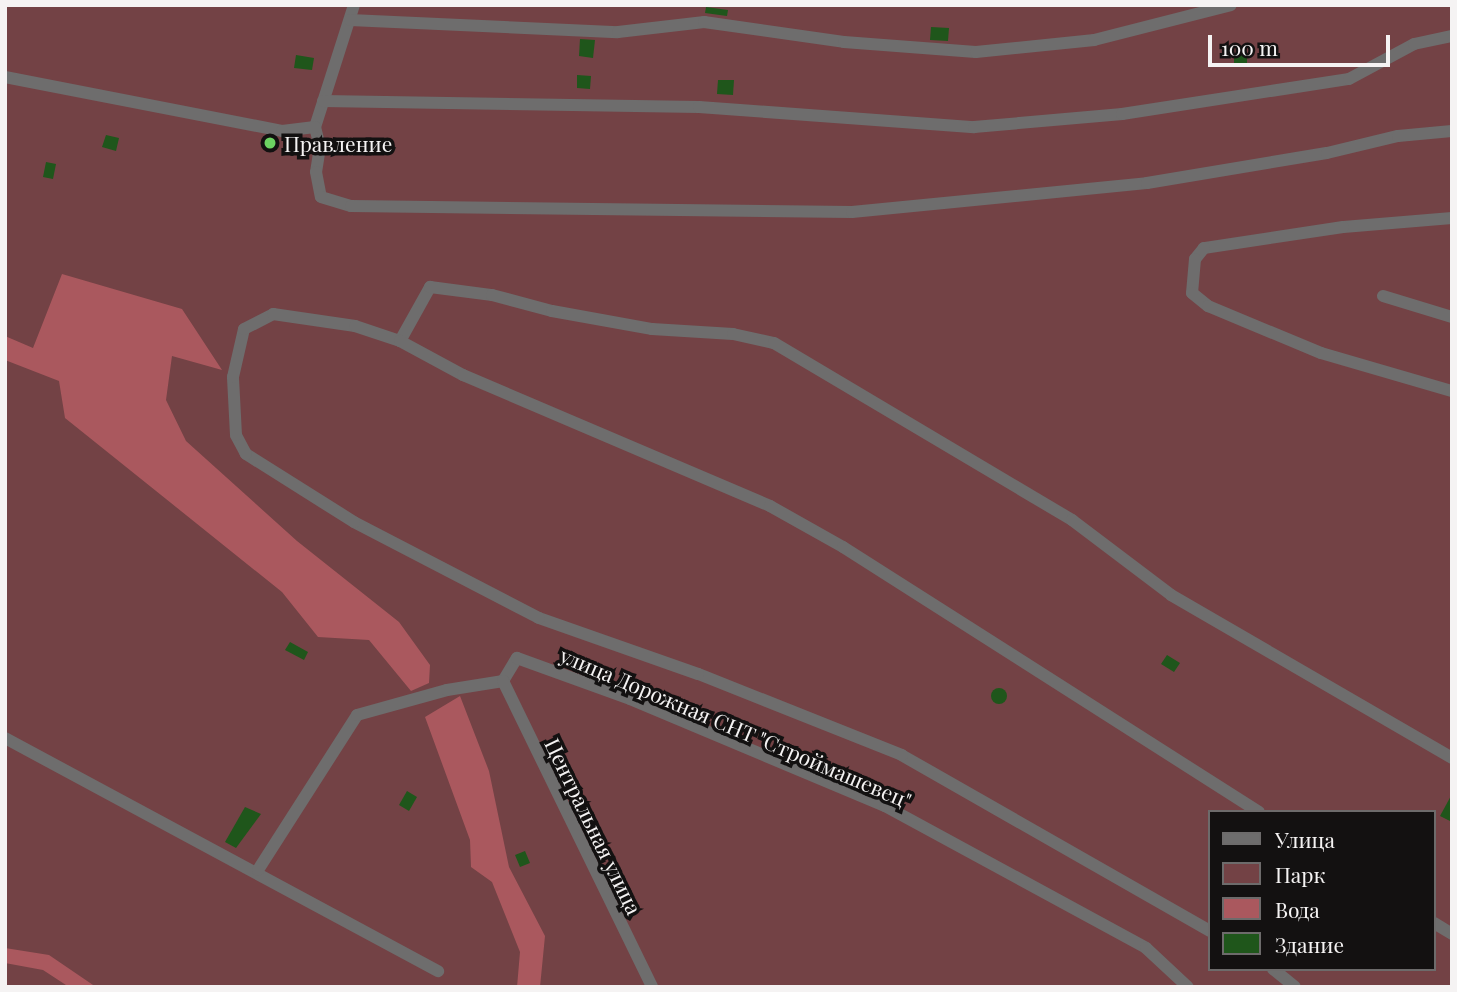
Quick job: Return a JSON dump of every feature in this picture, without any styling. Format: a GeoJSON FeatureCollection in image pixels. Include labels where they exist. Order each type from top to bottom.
{"type":"FeatureCollection","features":[{"type":"Feature","properties":{"kind":"street"},"geometry":{"type":"LineString","coordinates":[[354,5],[315,127],[320,147],[316,172],[320,197],[351,206],[852,212],[1147,183],[1327,153],[1398,136],[1452,131]]}},
{"type":"Feature","properties":{"kind":"street"},"geometry":{"type":"LineString","coordinates":[[350,20],[618,32],[704,22],[844,42],[976,52],[1094,40],[1231,5]]}},
{"type":"Feature","properties":{"kind":"street"},"geometry":{"type":"LineString","coordinates":[[323,101],[699,107],[974,127],[1122,114],[1349,79],[1414,44],[1452,36]]}},
{"type":"Feature","properties":{"kind":"street"},"geometry":{"type":"LineString","coordinates":[[5,77],[282,131],[315,127]]}},
{"type":"Feature","properties":{"kind":"street"},"geometry":{"type":"LineString","coordinates":[[1452,218],[1343,227],[1204,248],[1195,259],[1192,293],[1208,306],[1321,353],[1452,391]]}},
{"type":"Feature","properties":{"kind":"street"},"geometry":{"type":"LineString","coordinates":[[400,341],[430,287],[492,295],[552,311],[652,329],[733,334],[774,343],[1072,520],[1171,595],[1452,758]]}},
{"type":"Feature","properties":{"kind":"street"},"geometry":{"type":"LineString","coordinates":[[1383,296],[1452,317]]}},
{"type":"Feature","properties":{"kind":"street"},"geometry":{"type":"LineString","coordinates":[[1208,930],[902,755],[529,614],[354,522],[246,454],[236,435],[233,377],[244,329],[273,314],[355,326],[400,341],[463,375],[770,506],[843,547],[1255,810]]}},
{"type":"Feature","properties":{"kind":"street","name":"улица Дорожная СНТ \"Строймашевец\""},"geometry":{"type":"LineString","coordinates":[[503,681],[517,658],[630,699],[885,806],[1146,948],[1188,987]]}},
{"type":"Feature","properties":{"kind":"street"},"geometry":{"type":"LineString","coordinates":[[258,870],[357,715],[447,690],[503,681]]}},
{"type":"Feature","properties":{"kind":"street","name":"Центральная улица"},"geometry":{"type":"LineString","coordinates":[[503,681],[652,987]]}},
{"type":"Feature","properties":{"kind":"street"},"geometry":{"type":"LineString","coordinates":[[5,738],[258,870],[438,971]]}},
{"type":"Feature","properties":{"kind":"street"},"geometry":{"type":"LineString","coordinates":[[1436,924],[1452,934]]}},
{"type":"Feature","properties":{"kind":"street"},"geometry":{"type":"LineString","coordinates":[[1275,971],[1295,987]]}},
{"type":"Feature","properties":{"kind":"green space"},"geometry":{"type":"Polygon","coordinates":[[[5,5],[1452,5],[1452,987],[5,987],[5,5]]]}},
{"type":"Feature","properties":{"kind":"water"},"geometry":{"type":"Polygon","coordinates":[[[62,274],[182,309],[222,370],[172,356],[166,400],[186,441],[297,541],[399,622],[430,665],[429,683],[411,691],[369,640],[318,637],[282,592],[65,418],[59,381],[5,360],[5,336],[33,348],[62,274]]]}},
{"type":"Feature","properties":{"kind":"water"},"geometry":{"type":"Polygon","coordinates":[[[460,696],[489,771],[509,867],[545,936],[540,987],[517,987],[520,952],[492,882],[471,867],[470,840],[425,717],[460,696]]]}},
{"type":"Feature","properties":{"kind":"water"},"geometry":{"type":"Polygon","coordinates":[[[5,948],[49,955],[96,987],[69,987],[43,970],[5,963],[5,948]]]}},
{"type":"Feature","properties":{"kind":"building"},"geometry":{"type":"Polygon","coordinates":[[[706,7],[728,10],[727,16],[705,13],[706,7]]]}},
{"type":"Feature","properties":{"kind":"building"},"geometry":{"type":"Polygon","coordinates":[[[931,27],[949,28],[948,41],[930,40],[931,27]]]}},
{"type":"Feature","properties":{"kind":"building"},"geometry":{"type":"Polygon","coordinates":[[[580,39],[595,40],[593,58],[579,56],[580,39]]]}},
{"type":"Feature","properties":{"kind":"building"},"geometry":{"type":"Polygon","coordinates":[[[296,55],[314,58],[312,70],[294,68],[296,55]]]}},
{"type":"Feature","properties":{"kind":"building"},"geometry":{"type":"Polygon","coordinates":[[[1234,55],[1247,55],[1247,66],[1234,67],[1234,55]]]}},
{"type":"Feature","properties":{"kind":"building"},"geometry":{"type":"Polygon","coordinates":[[[577,75],[591,76],[590,89],[577,88],[577,75]]]}},
{"type":"Feature","properties":{"kind":"building"},"geometry":{"type":"Polygon","coordinates":[[[718,80],[734,80],[733,95],[717,94],[718,80]]]}},
{"type":"Feature","properties":{"kind":"building"},"geometry":{"type":"Polygon","coordinates":[[[106,135],[119,138],[116,151],[102,147],[106,135]]]}},
{"type":"Feature","properties":{"kind":"building","name":"Правление"},"geometry":{"type":"Polygon","coordinates":[[[266,137],[277,139],[275,150],[264,149],[266,137]]]}},
{"type":"Feature","properties":{"kind":"building"},"geometry":{"type":"Polygon","coordinates":[[[46,162],[56,164],[53,179],[43,177],[46,162]]]}},
{"type":"Feature","properties":{"kind":"building"},"geometry":{"type":"Polygon","coordinates":[[[290,642],[308,652],[304,660],[285,650],[290,642]]]}},
{"type":"Feature","properties":{"kind":"building"},"geometry":{"type":"Polygon","coordinates":[[[1167,655],[1180,663],[1174,672],[1161,664],[1167,655]]]}},
{"type":"Feature","properties":{"kind":"building"},"geometry":{"type":"Polygon","coordinates":[[[996,688],[1002,688],[1007,696],[1005,702],[996,704],[991,699],[991,693],[996,688]]]}},
{"type":"Feature","properties":{"kind":"building"},"geometry":{"type":"Polygon","coordinates":[[[407,791],[417,797],[409,811],[399,805],[407,791]]]}},
{"type":"Feature","properties":{"kind":"building"},"geometry":{"type":"Polygon","coordinates":[[[1452,794],[1452,822],[1440,816],[1452,794]]]}},
{"type":"Feature","properties":{"kind":"building"},"geometry":{"type":"Polygon","coordinates":[[[245,807],[261,814],[236,848],[225,842],[245,807]]]}},
{"type":"Feature","properties":{"kind":"building"},"geometry":{"type":"Polygon","coordinates":[[[525,851],[530,863],[520,867],[515,855],[525,851]]]}},
{"type":"Feature","properties":{"kind":"place","name":"Правление"},"geometry":{"type":"Point","coordinates":[270,143]}}]}
